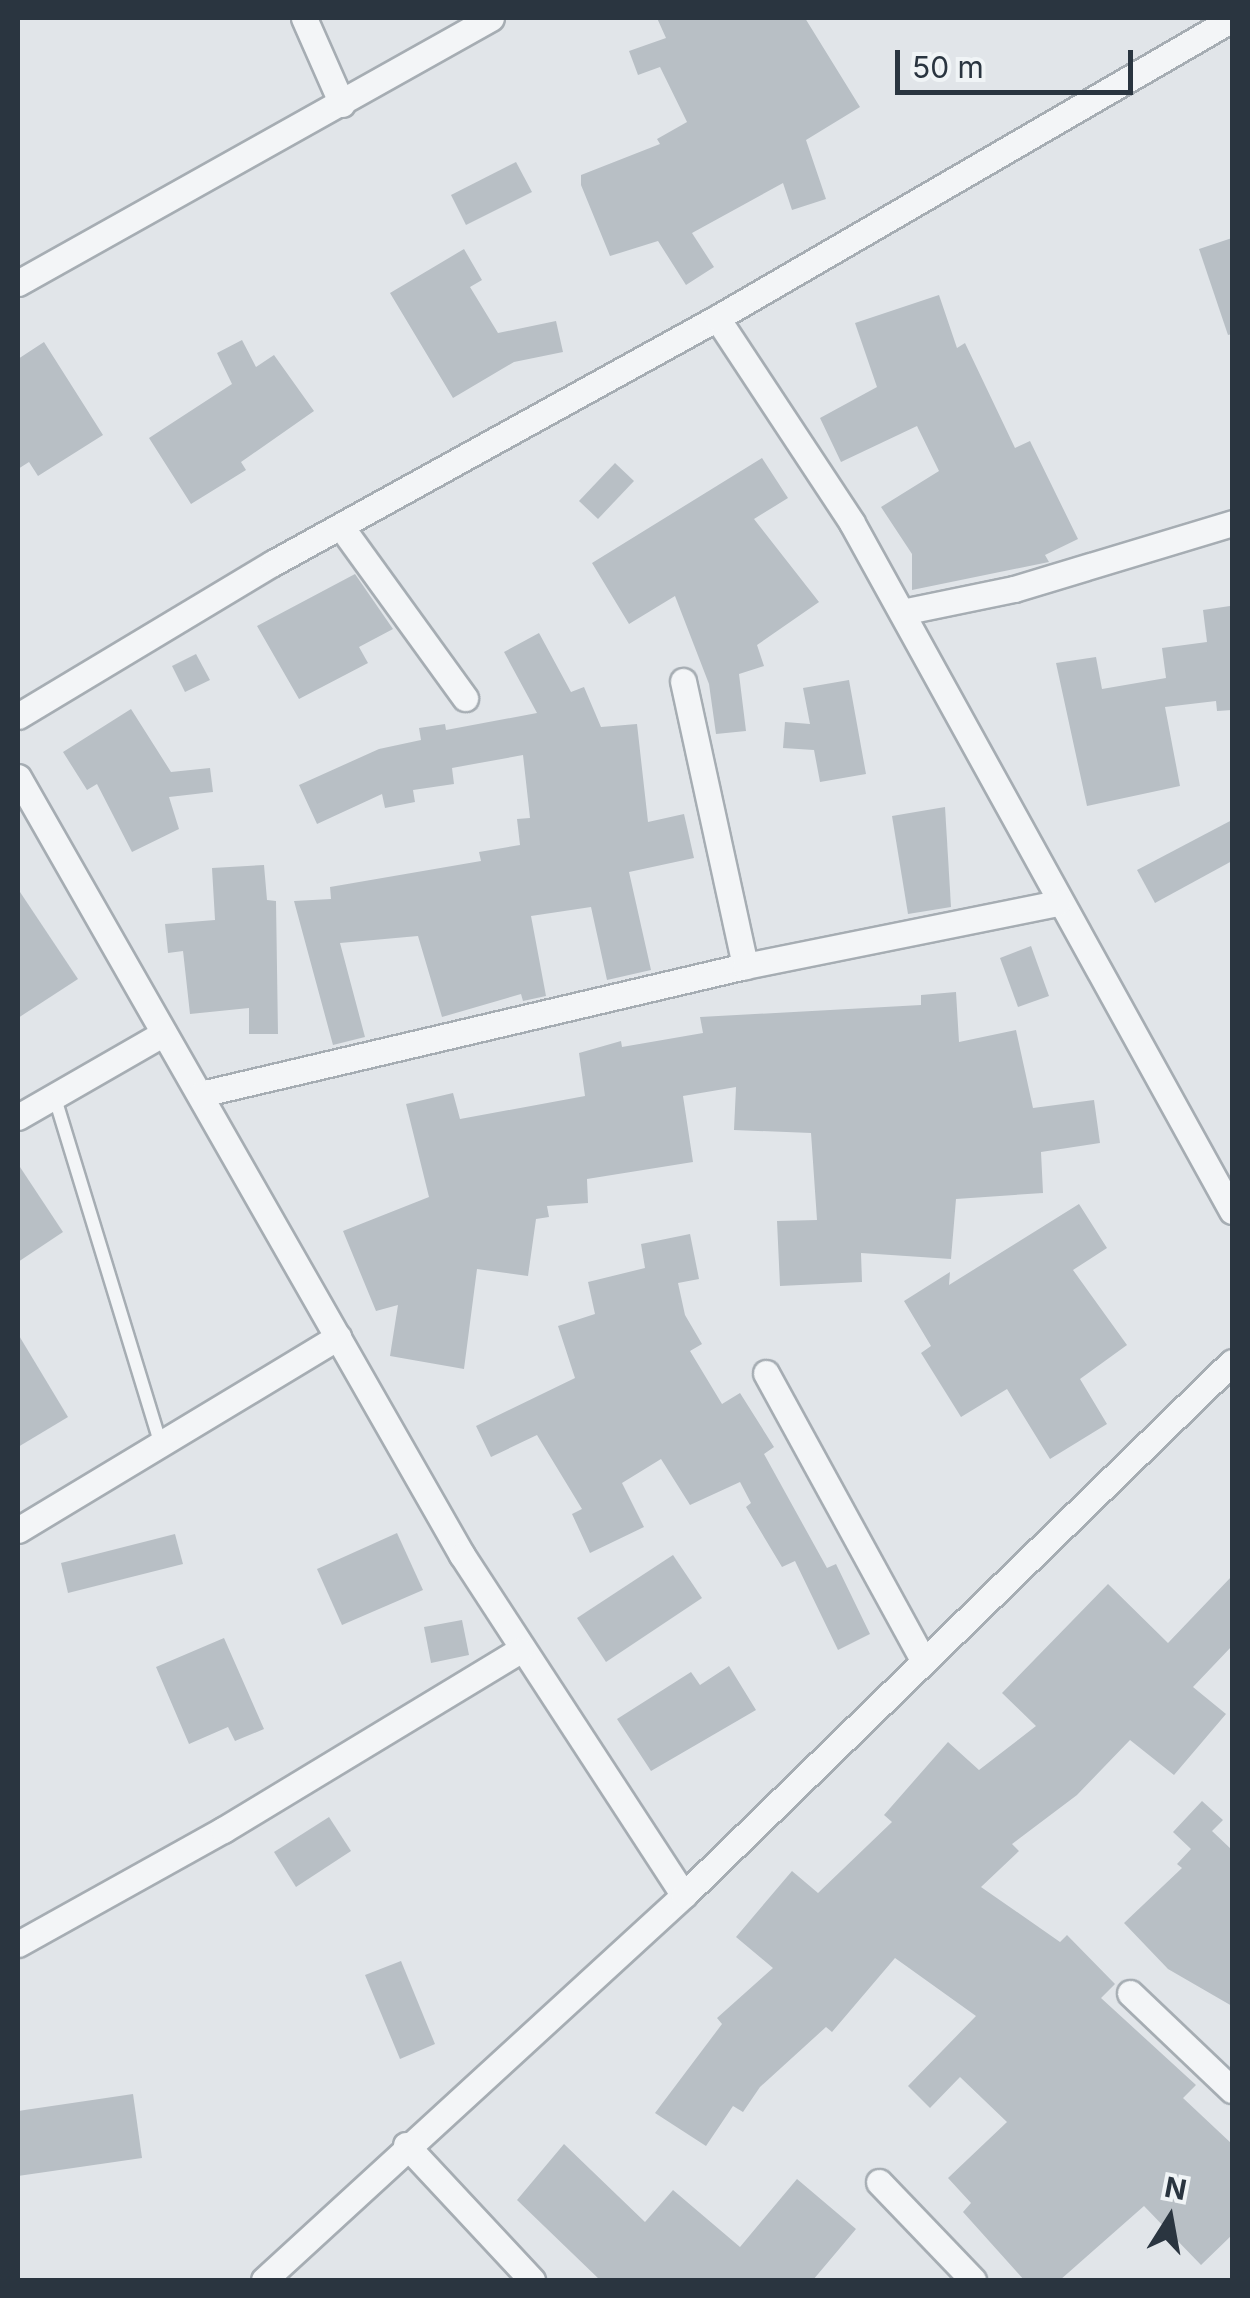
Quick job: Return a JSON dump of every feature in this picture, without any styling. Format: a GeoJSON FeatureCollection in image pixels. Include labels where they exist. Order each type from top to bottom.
{"type":"FeatureCollection","features":[{"type":"Feature","properties":{"kind":"street"},"geometry":{"type":"LineString","coordinates":[[304,18],[342,104]]}},
{"type":"Feature","properties":{"kind":"street"},"geometry":{"type":"LineString","coordinates":[[18,283],[492,18]]}},
{"type":"Feature","properties":{"kind":"street"},"geometry":{"type":"LineString","coordinates":[[18,716],[1232,19]]}},
{"type":"Feature","properties":{"kind":"street"},"geometry":{"type":"LineString","coordinates":[[717,318],[852,523],[1058,903],[1232,1211]]}},
{"type":"Feature","properties":{"kind":"street"},"geometry":{"type":"LineString","coordinates":[[902,612],[1014,589],[1232,523]]}},
{"type":"Feature","properties":{"kind":"street"},"geometry":{"type":"LineString","coordinates":[[342,528],[465,698]]}},
{"type":"Feature","properties":{"kind":"street"},"geometry":{"type":"LineString","coordinates":[[683,681],[746,966]]}},
{"type":"Feature","properties":{"kind":"street"},"geometry":{"type":"LineString","coordinates":[[18,776],[520,1650],[684,1895]]}},
{"type":"Feature","properties":{"kind":"street"},"geometry":{"type":"LineString","coordinates":[[200,1094],[746,966],[1058,903]]}},
{"type":"Feature","properties":{"kind":"street"},"geometry":{"type":"LineString","coordinates":[[18,1117],[53,1093],[164,1033]]}},
{"type":"Feature","properties":{"kind":"street"},"geometry":{"type":"LineString","coordinates":[[18,1530],[338,1337]]}},
{"type":"Feature","properties":{"kind":"street"},"geometry":{"type":"LineString","coordinates":[[264,2280],[406,2144],[684,1895],[1232,1362]]}},
{"type":"Feature","properties":{"kind":"street"},"geometry":{"type":"LineString","coordinates":[[766,1373],[924,1662]]}},
{"type":"Feature","properties":{"kind":"street"},"geometry":{"type":"LineString","coordinates":[[18,1944],[223,1830],[520,1650]]}},
{"type":"Feature","properties":{"kind":"street"},"geometry":{"type":"LineString","coordinates":[[1130,1993],[1232,2090]]}},
{"type":"Feature","properties":{"kind":"street"},"geometry":{"type":"LineString","coordinates":[[406,2144],[532,2280]]}},
{"type":"Feature","properties":{"kind":"street"},"geometry":{"type":"LineString","coordinates":[[880,2182],[973,2280]]}},
{"type":"Feature","properties":{"kind":"lane"},"geometry":{"type":"LineString","coordinates":[[53,1093],[160,1441]]}},
{"type":"Feature","properties":{"kind":"building"},"geometry":{"type":"Polygon","coordinates":[[[657,18],[805,18],[860,107],[806,140],[826,199],[792,210],[783,183],[692,233],[714,267],[686,285],[658,241],[610,256],[581,185],[581,175],[660,144],[657,139],[687,122],[660,67],[638,75],[629,51],[666,38],[657,18]]]}},
{"type":"Feature","properties":{"kind":"building"},"geometry":{"type":"Polygon","coordinates":[[[516,162],[532,192],[466,225],[451,195],[516,162]]]}},
{"type":"Feature","properties":{"kind":"building"},"geometry":{"type":"Polygon","coordinates":[[[1232,238],[1232,334],[1228,335],[1199,249],[1232,238]]]}},
{"type":"Feature","properties":{"kind":"building"},"geometry":{"type":"Polygon","coordinates":[[[464,249],[482,280],[470,287],[498,333],[556,321],[563,352],[514,362],[453,398],[390,293],[464,249]]]}},
{"type":"Feature","properties":{"kind":"building"},"geometry":{"type":"Polygon","coordinates":[[[939,295],[957,348],[965,343],[1015,448],[1030,441],[1078,539],[1045,555],[1049,562],[912,590],[912,554],[881,507],[939,471],[917,426],[841,462],[820,418],[877,387],[855,323],[939,295]]]}},
{"type":"Feature","properties":{"kind":"building"},"geometry":{"type":"Polygon","coordinates":[[[242,340],[256,367],[274,355],[314,411],[241,462],[246,470],[191,504],[149,438],[232,384],[217,353],[242,340]]]}},
{"type":"Feature","properties":{"kind":"building"},"geometry":{"type":"Polygon","coordinates":[[[44,342],[103,435],[38,476],[29,462],[18,469],[18,359],[44,342]]]}},
{"type":"Feature","properties":{"kind":"building"},"geometry":{"type":"Polygon","coordinates":[[[762,458],[788,498],[754,519],[819,602],[757,645],[764,666],[739,674],[746,731],[716,734],[709,684],[675,596],[629,624],[592,563],[762,458]]]}},
{"type":"Feature","properties":{"kind":"building"},"geometry":{"type":"Polygon","coordinates":[[[615,463],[634,481],[598,519],[579,501],[615,463]]]}},
{"type":"Feature","properties":{"kind":"building"},"geometry":{"type":"Polygon","coordinates":[[[355,574],[393,629],[359,647],[368,663],[299,699],[257,626],[355,574]]]}},
{"type":"Feature","properties":{"kind":"building"},"geometry":{"type":"Polygon","coordinates":[[[1230,606],[1232,710],[1217,711],[1216,701],[1165,707],[1180,786],[1087,806],[1056,663],[1096,657],[1102,689],[1166,678],[1162,648],[1207,642],[1203,610],[1230,606]]]}},
{"type":"Feature","properties":{"kind":"building"},"geometry":{"type":"Polygon","coordinates":[[[539,633],[571,692],[584,687],[601,727],[637,724],[648,822],[684,814],[694,858],[629,872],[651,970],[607,980],[591,907],[531,916],[546,996],[523,1001],[521,994],[442,1017],[418,936],[340,943],[365,1037],[333,1045],[294,901],[331,899],[330,887],[481,861],[479,852],[520,845],[517,819],[530,818],[523,755],[452,768],[454,784],[413,790],[415,802],[385,808],[382,794],[317,824],[299,785],[379,749],[421,740],[419,728],[445,724],[446,730],[537,713],[504,652],[539,633]]]}},
{"type":"Feature","properties":{"kind":"building"},"geometry":{"type":"Polygon","coordinates":[[[196,654],[210,680],[185,692],[172,666],[196,654]]]}},
{"type":"Feature","properties":{"kind":"building"},"geometry":{"type":"Polygon","coordinates":[[[849,680],[866,774],[820,782],[814,750],[783,748],[785,722],[810,724],[803,688],[849,680]]]}},
{"type":"Feature","properties":{"kind":"building"},"geometry":{"type":"Polygon","coordinates":[[[131,709],[171,772],[210,768],[213,792],[169,797],[179,829],[132,852],[97,784],[87,790],[63,752],[131,709]]]}},
{"type":"Feature","properties":{"kind":"building"},"geometry":{"type":"Polygon","coordinates":[[[945,807],[951,907],[908,914],[892,816],[945,807]]]}},
{"type":"Feature","properties":{"kind":"building"},"geometry":{"type":"Polygon","coordinates":[[[1232,820],[1232,861],[1155,903],[1137,870],[1232,820]]]}},
{"type":"Feature","properties":{"kind":"building"},"geometry":{"type":"Polygon","coordinates":[[[264,865],[267,900],[276,901],[278,1034],[249,1034],[249,1008],[190,1014],[183,951],[168,953],[165,924],[215,920],[212,868],[264,865]]]}},
{"type":"Feature","properties":{"kind":"building"},"geometry":{"type":"Polygon","coordinates":[[[18,889],[78,979],[18,1018],[18,889]]]}},
{"type":"Feature","properties":{"kind":"building"},"geometry":{"type":"Polygon","coordinates":[[[1031,946],[1049,996],[1018,1007],[1000,958],[1031,946]]]}},
{"type":"Feature","properties":{"kind":"building"},"geometry":{"type":"Polygon","coordinates":[[[956,992],[959,1042],[1016,1030],[1033,1108],[1094,1100],[1100,1143],[1041,1152],[1043,1193],[956,1199],[951,1259],[861,1253],[862,1282],[780,1286],[777,1221],[817,1220],[811,1133],[734,1130],[736,1087],[683,1096],[693,1162],[587,1179],[588,1203],[547,1206],[549,1217],[536,1219],[528,1276],[477,1269],[464,1369],[390,1356],[398,1305],[376,1311],[343,1231],[429,1197],[406,1104],[453,1093],[460,1119],[585,1096],[579,1053],[621,1041],[622,1047],[703,1033],[700,1017],[921,1005],[921,995],[956,992]]]}},
{"type":"Feature","properties":{"kind":"building"},"geometry":{"type":"Polygon","coordinates":[[[18,1164],[63,1232],[18,1262],[18,1164]]]}},
{"type":"Feature","properties":{"kind":"building"},"geometry":{"type":"Polygon","coordinates":[[[1079,1204],[1107,1248],[1073,1270],[1127,1345],[1080,1379],[1107,1424],[1050,1459],[1007,1389],[961,1417],[921,1353],[931,1346],[904,1301],[950,1272],[949,1285],[1079,1204]]]}},
{"type":"Feature","properties":{"kind":"building"},"geometry":{"type":"Polygon","coordinates":[[[690,1234],[699,1279],[678,1283],[685,1315],[702,1344],[690,1351],[722,1404],[740,1393],[774,1447],[764,1454],[827,1568],[836,1564],[870,1634],[838,1650],[795,1561],[782,1567],[746,1507],[751,1503],[740,1482],[690,1505],[661,1459],[622,1483],[644,1527],[590,1553],[572,1514],[582,1509],[537,1435],[491,1457],[476,1426],[575,1378],[558,1326],[595,1314],[588,1282],[645,1268],[641,1244],[690,1234]]]}},
{"type":"Feature","properties":{"kind":"building"},"geometry":{"type":"Polygon","coordinates":[[[18,1334],[68,1417],[18,1447],[18,1334]]]}},
{"type":"Feature","properties":{"kind":"building"},"geometry":{"type":"Polygon","coordinates":[[[397,1533],[423,1590],[342,1625],[317,1569],[397,1533]]]}},
{"type":"Feature","properties":{"kind":"building"},"geometry":{"type":"Polygon","coordinates":[[[175,1534],[183,1564],[68,1593],[61,1563],[175,1534]]]}},
{"type":"Feature","properties":{"kind":"building"},"geometry":{"type":"Polygon","coordinates":[[[673,1555],[702,1598],[606,1662],[577,1618],[673,1555]]]}},
{"type":"Feature","properties":{"kind":"building"},"geometry":{"type":"Polygon","coordinates":[[[1232,1576],[1232,1646],[1193,1687],[1226,1714],[1174,1775],[1130,1740],[1077,1795],[1012,1844],[1019,1851],[981,1887],[1060,1942],[1067,1935],[1115,1984],[1101,1998],[1196,2085],[1183,2098],[1232,2144],[1232,2235],[1201,2265],[1144,2206],[1060,2280],[1024,2280],[963,2212],[971,2203],[948,2178],[1007,2122],[960,2077],[930,2108],[908,2086],[976,2016],[895,1958],[832,2032],[826,2027],[760,2087],[743,2112],[733,2106],[706,2146],[655,2113],[722,2024],[717,2018],[773,1968],[736,1937],[792,1871],[818,1893],[892,1822],[884,1815],[948,1742],[979,1770],[1036,1726],[1002,1693],[1108,1584],[1168,1643],[1232,1576]]]}},
{"type":"Feature","properties":{"kind":"building"},"geometry":{"type":"Polygon","coordinates":[[[462,1620],[469,1655],[431,1663],[424,1627],[462,1620]]]}},
{"type":"Feature","properties":{"kind":"building"},"geometry":{"type":"Polygon","coordinates":[[[224,1638],[264,1729],[235,1741],[228,1727],[189,1744],[156,1667],[224,1638]]]}},
{"type":"Feature","properties":{"kind":"building"},"geometry":{"type":"Polygon","coordinates":[[[729,1666],[756,1710],[651,1771],[617,1719],[691,1672],[700,1685],[729,1666]]]}},
{"type":"Feature","properties":{"kind":"building"},"geometry":{"type":"Polygon","coordinates":[[[1202,1801],[1223,1820],[1212,1831],[1232,1850],[1232,2006],[1168,1969],[1124,1923],[1182,1868],[1177,1864],[1191,1849],[1173,1832],[1202,1801]]]}},
{"type":"Feature","properties":{"kind":"building"},"geometry":{"type":"Polygon","coordinates":[[[329,1817],[351,1851],[296,1887],[274,1852],[329,1817]]]}},
{"type":"Feature","properties":{"kind":"building"},"geometry":{"type":"Polygon","coordinates":[[[401,1961],[435,2044],[400,2059],[365,1975],[401,1961]]]}},
{"type":"Feature","properties":{"kind":"building"},"geometry":{"type":"Polygon","coordinates":[[[133,2094],[142,2158],[18,2176],[18,2111],[133,2094]]]}},
{"type":"Feature","properties":{"kind":"building"},"geometry":{"type":"Polygon","coordinates":[[[564,2144],[645,2222],[673,2190],[740,2247],[797,2179],[856,2229],[813,2280],[600,2280],[517,2200],[564,2144]]]}}]}
